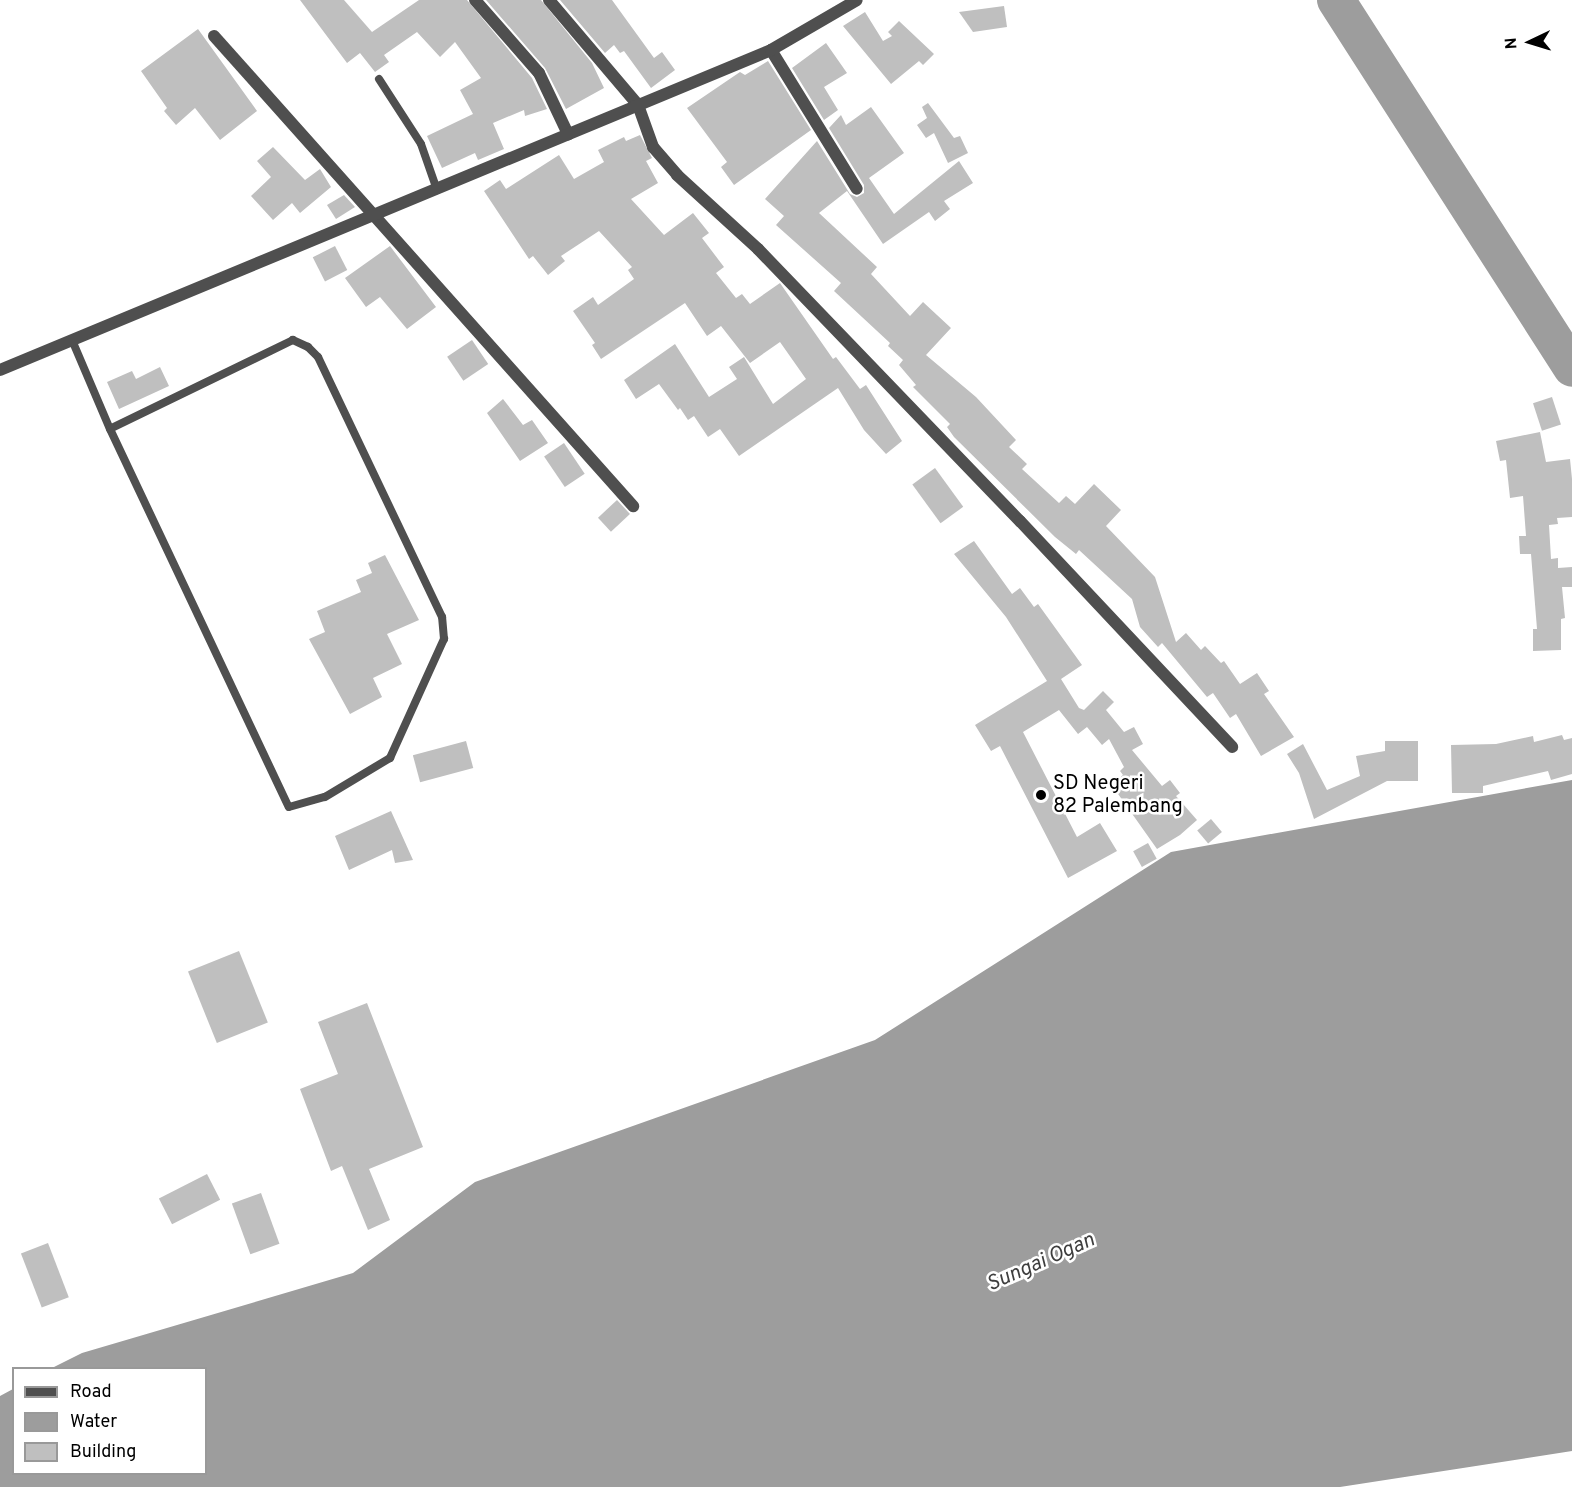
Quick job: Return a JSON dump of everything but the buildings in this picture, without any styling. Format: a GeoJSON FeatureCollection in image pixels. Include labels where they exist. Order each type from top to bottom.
{"type":"FeatureCollection","features":[{"type":"Feature","properties":{"kind":"street"},"geometry":{"type":"LineString","coordinates":[[475,0],[539,73],[568,134]]}},
{"type":"Feature","properties":{"kind":"street"},"geometry":{"type":"LineString","coordinates":[[549,0],[638,105],[653,147],[677,174],[758,249],[1004,504],[1232,747]]}},
{"type":"Feature","properties":{"kind":"street"},"geometry":{"type":"LineString","coordinates":[[0,370],[771,50],[857,0]]}},
{"type":"Feature","properties":{"kind":"street"},"geometry":{"type":"LineString","coordinates":[[214,36],[633,506]]}},
{"type":"Feature","properties":{"kind":"street"},"geometry":{"type":"LineString","coordinates":[[771,50],[857,189]]}},
{"type":"Feature","properties":{"kind":"lane"},"geometry":{"type":"LineString","coordinates":[[379,79],[421,144],[437,190]]}},
{"type":"Feature","properties":{"kind":"lane"},"geometry":{"type":"LineString","coordinates":[[72,340],[110,429],[289,807],[325,797],[390,758],[444,639],[442,617],[318,357],[308,347],[293,340],[110,429]]}},
{"type":"Feature","properties":{"kind":"water","name":"Sungai Ogan"},"geometry":{"type":"Polygon","coordinates":[[[1572,780],[1572,1451],[1340,1487],[0,1487],[0,1396],[12,1390],[12,1475],[207,1475],[207,1367],[54,1367],[82,1353],[353,1273],[475,1182],[875,1040],[1171,852],[1572,780]]]}},
{"type":"Feature","properties":{"kind":"waterway"},"geometry":{"type":"LineString","coordinates":[[1336,0],[1572,368]]}},
{"type":"Feature","properties":{"kind":"place","name":"SD Negeri 82 Palembang"},"geometry":{"type":"Point","coordinates":[1041,795]}}]}
